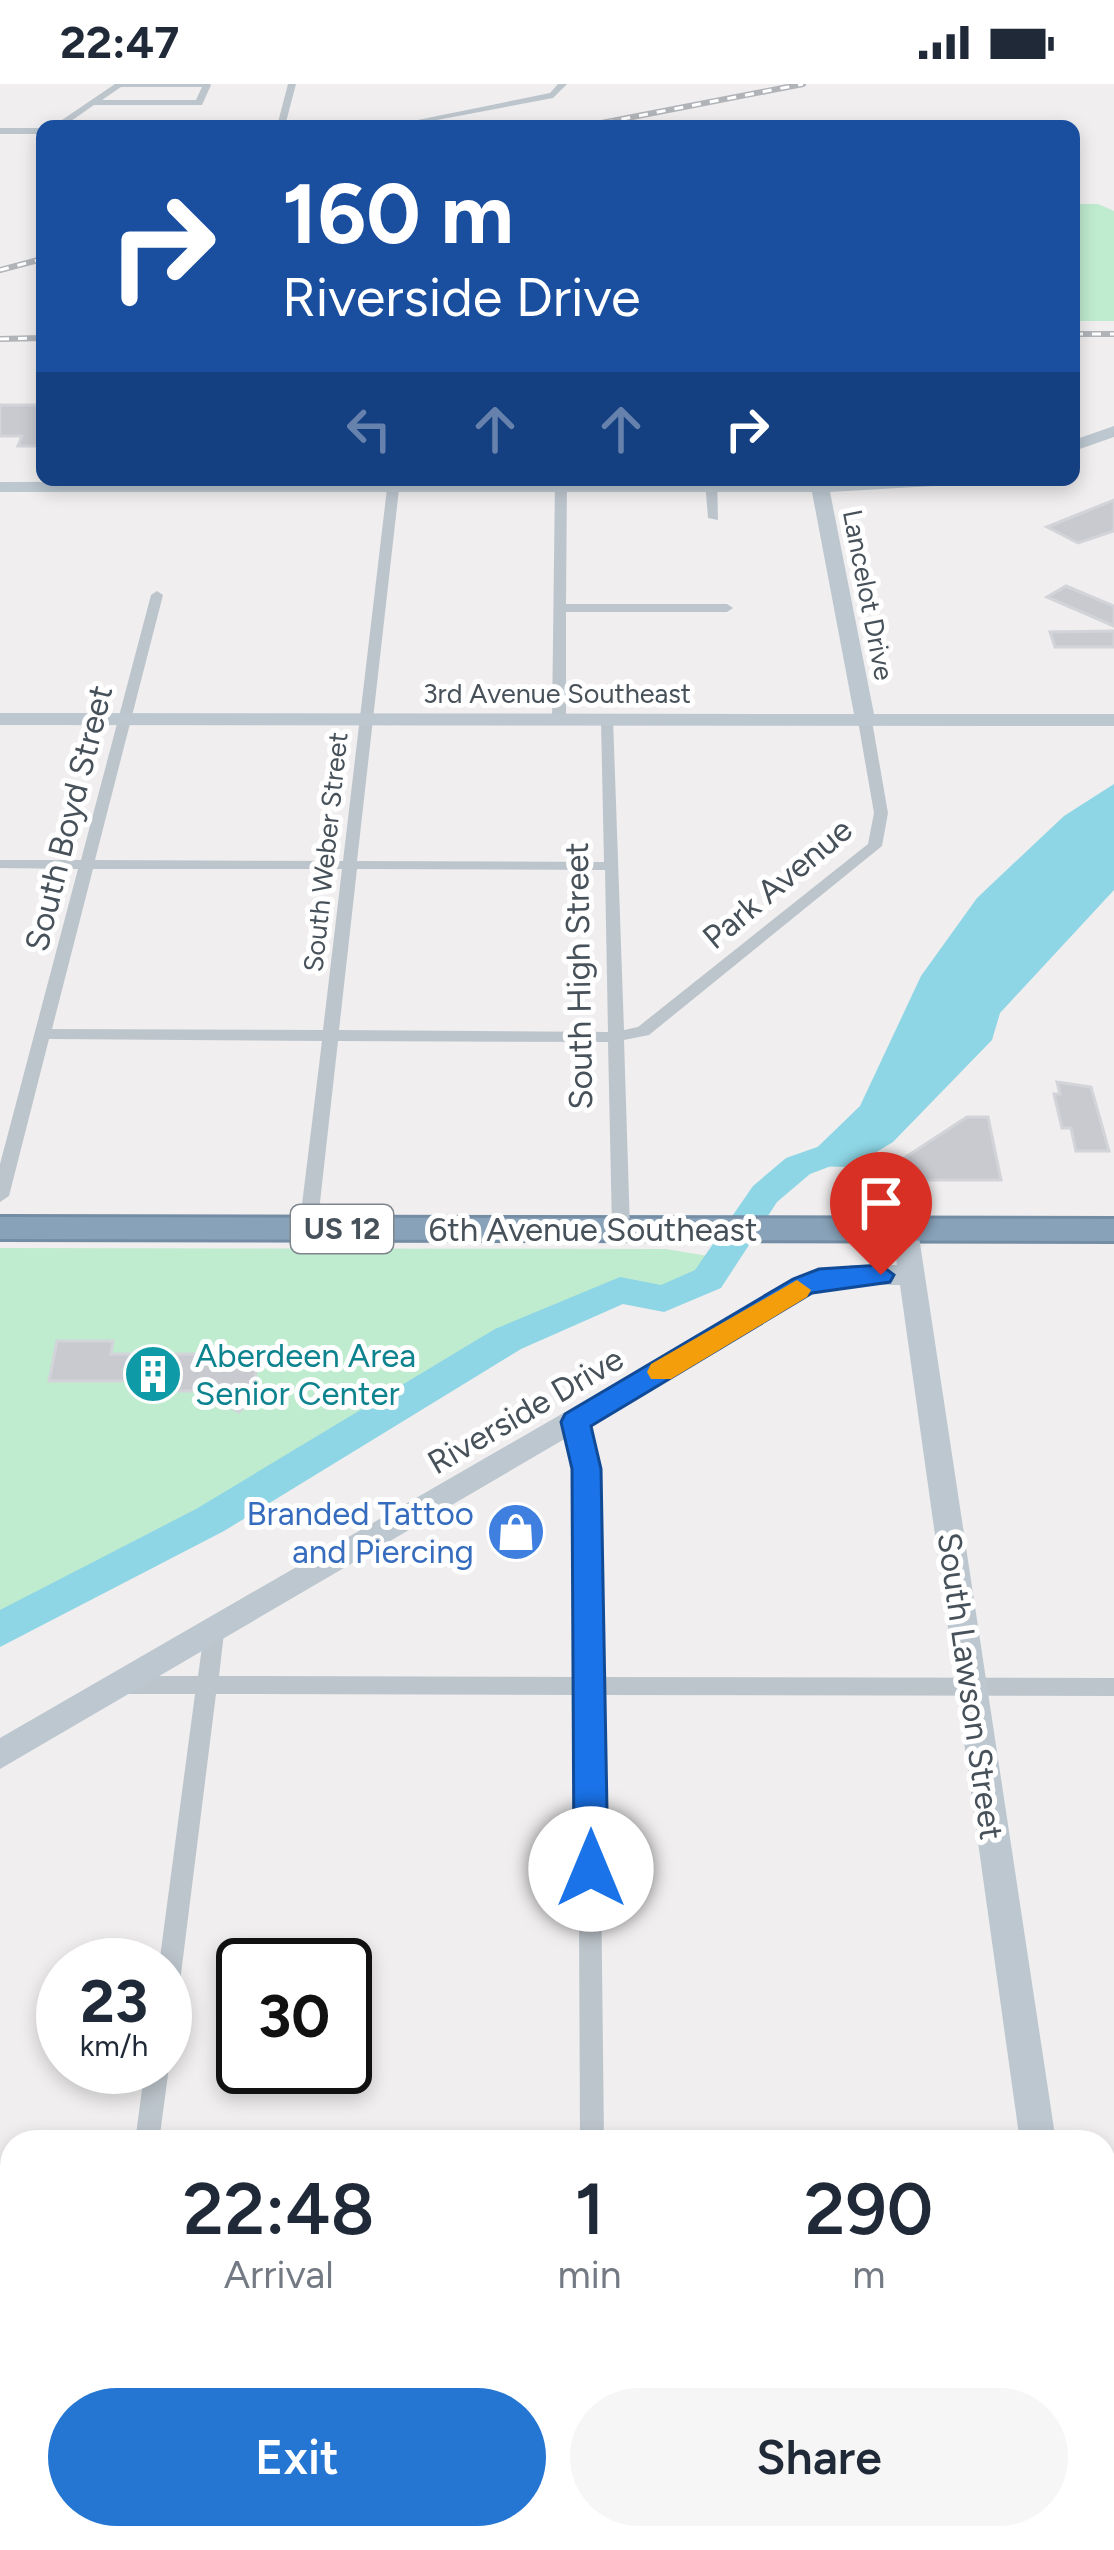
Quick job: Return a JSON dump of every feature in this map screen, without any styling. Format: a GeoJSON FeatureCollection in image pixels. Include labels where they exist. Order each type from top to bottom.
{"type":"FeatureCollection","features":[{"type":"Feature","properties":{"kind":"highway","name":"6th Avenue Southeast"},"geometry":{"type":"LineString","coordinates":[[0,1228],[1114,1230]]}},
{"type":"Feature","properties":{"kind":"street"},"geometry":{"type":"LineString","coordinates":[[283,120],[292,84]]}},
{"type":"Feature","properties":{"kind":"street"},"geometry":{"type":"LineString","coordinates":[[66,120],[92,102],[119,86],[207,85],[200,103],[92,102]]}},
{"type":"Feature","properties":{"kind":"street"},"geometry":{"type":"LineString","coordinates":[[419,120],[560,88]]}},
{"type":"Feature","properties":{"kind":"street"},"geometry":{"type":"LineString","coordinates":[[0,131],[36,131]]}},
{"type":"Feature","properties":{"kind":"street"},"geometry":{"type":"LineString","coordinates":[[1080,444],[1114,431]]}},
{"type":"Feature","properties":{"kind":"street"},"geometry":{"type":"LineString","coordinates":[[0,487],[46,486]]}},
{"type":"Feature","properties":{"kind":"street","name":"South Weber Street"},"geometry":{"type":"LineString","coordinates":[[308,1229],[393,486]]}},
{"type":"Feature","properties":{"kind":"street"},"geometry":{"type":"LineString","coordinates":[[559,721],[561,486]]}},
{"type":"Feature","properties":{"kind":"street"},"geometry":{"type":"LineString","coordinates":[[711,486],[714,518]]}},
{"type":"Feature","properties":{"kind":"street","name":"Lancelot Drive"},"geometry":{"type":"LineString","coordinates":[[820,486],[865,721]]}},
{"type":"Feature","properties":{"kind":"street","name":"South Boyd Street"},"geometry":{"type":"LineString","coordinates":[[0,1196],[157,595]]}},
{"type":"Feature","properties":{"kind":"street"},"geometry":{"type":"LineString","coordinates":[[560,608],[727,608]]}},
{"type":"Feature","properties":{"kind":"street","name":"3rd Avenue Southeast"},"geometry":{"type":"LineString","coordinates":[[0,719],[1114,721]]}},
{"type":"Feature","properties":{"kind":"street","name":"South High Street"},"geometry":{"type":"LineString","coordinates":[[608,721],[621,1228]]}},
{"type":"Feature","properties":{"kind":"street","name":"Park Avenue"},"geometry":{"type":"LineString","coordinates":[[616,1036],[656,1022],[874,846],[881,832],[881,813],[865,721]]}},
{"type":"Feature","properties":{"kind":"street"},"geometry":{"type":"LineString","coordinates":[[0,864],[611,866]]}},
{"type":"Feature","properties":{"kind":"street"},"geometry":{"type":"LineString","coordinates":[[44,1034],[616,1036]]}},
{"type":"Feature","properties":{"kind":"street","name":"South Lawson Street"},"geometry":{"type":"LineString","coordinates":[[905,1230],[1036,2130]]}},
{"type":"Feature","properties":{"kind":"street","name":"Riverside Drive"},"geometry":{"type":"LineString","coordinates":[[0,1755],[819,1279],[910,1275]]}},
{"type":"Feature","properties":{"kind":"street"},"geometry":{"type":"LineString","coordinates":[[575,1422],[586,1469],[592,2130]]}},
{"type":"Feature","properties":{"kind":"street"},"geometry":{"type":"LineString","coordinates":[[174,1938],[214,1633]]}},
{"type":"Feature","properties":{"kind":"street"},"geometry":{"type":"LineString","coordinates":[[124,1685],[1114,1687]]}},
{"type":"Feature","properties":{"kind":"street"},"geometry":{"type":"LineString","coordinates":[[149,2130],[153,2094]]}},
{"type":"Feature","properties":{"kind":"green space"},"geometry":{"type":"Polygon","coordinates":[[[1080,204],[1098,204],[1114,211],[1114,321],[1080,321],[1080,204]]]}},
{"type":"Feature","properties":{"kind":"green space"},"geometry":{"type":"Polygon","coordinates":[[[0,1248],[666,1249],[720,1258],[708,1279],[664,1299],[620,1290],[508,1339],[210,1520],[0,1630],[0,1248]]]}},
{"type":"Feature","properties":{"kind":"water"},"geometry":{"type":"Polygon","coordinates":[[[1114,784],[1114,890],[1000,1013],[992,1040],[893,1142],[852,1167],[798,1166],[860,1106],[921,976],[977,898],[1064,816],[1114,784]]]}},
{"type":"Feature","properties":{"kind":"building"},"geometry":{"type":"Polygon","coordinates":[[[0,405],[36,405],[36,446],[18,446],[22,436],[0,436],[0,405]]]}},
{"type":"Feature","properties":{"kind":"building"},"geometry":{"type":"Polygon","coordinates":[[[1114,500],[1114,531],[1078,543],[1047,527],[1114,500]]]}},
{"type":"Feature","properties":{"kind":"building"},"geometry":{"type":"Polygon","coordinates":[[[1066,586],[1114,606],[1114,626],[1047,597],[1066,586]]]}},
{"type":"Feature","properties":{"kind":"building"},"geometry":{"type":"Polygon","coordinates":[[[1114,631],[1114,647],[1055,647],[1050,632],[1114,631]]]}},
{"type":"Feature","properties":{"kind":"building"},"geometry":{"type":"Polygon","coordinates":[[[1057,1082],[1091,1087],[1109,1151],[1076,1151],[1071,1128],[1062,1128],[1054,1094],[1060,1094],[1057,1082]]]}},
{"type":"Feature","properties":{"kind":"building"},"geometry":{"type":"Polygon","coordinates":[[[967,1117],[988,1117],[1001,1180],[891,1180],[889,1168],[967,1117]]]}},
{"type":"Feature","properties":{"kind":"building","name":"Aberdeen Area Senior Center"},"geometry":{"type":"Polygon","coordinates":[[[57,1341],[113,1341],[111,1354],[216,1354],[215,1361],[257,1361],[253,1397],[239,1412],[218,1401],[196,1401],[198,1391],[143,1391],[145,1381],[49,1381],[57,1341]]]}},
{"type":"Feature","properties":{"kind":"waterway"},"geometry":{"type":"LineString","coordinates":[[0,1630],[210,1520],[508,1339],[620,1290],[664,1299],[708,1279],[765,1194],[798,1166],[843,1149]]}},
{"type":"Feature","properties":{"kind":"railway"},"geometry":{"type":"LineString","coordinates":[[617,120],[803,84]]}},
{"type":"Feature","properties":{"kind":"railway"},"geometry":{"type":"LineString","coordinates":[[0,270],[36,261]]}},
{"type":"Feature","properties":{"kind":"railway"},"geometry":{"type":"LineString","coordinates":[[1080,334],[1114,334]]}},
{"type":"Feature","properties":{"kind":"railway"},"geometry":{"type":"LineString","coordinates":[[0,339],[36,338]]}},
{"type":"Feature","properties":{"kind":"slow traffic"},"geometry":{"type":"LineString","coordinates":[[661,1372],[797,1290]]}},
{"type":"Feature","properties":{"kind":"place","name":"Aberdeen Area Senior Center"},"geometry":{"type":"Point","coordinates":[153,1374]}},
{"type":"Feature","properties":{"kind":"place","name":"Branded Tattoo and Piercing"},"geometry":{"type":"Point","coordinates":[516,1532]}},
{"type":"Feature","properties":{"kind":"route"},"geometry":{"type":"LineString","coordinates":[[591,1869],[586,1469],[575,1422],[803,1286],[819,1279],[881,1275]]}}]}
